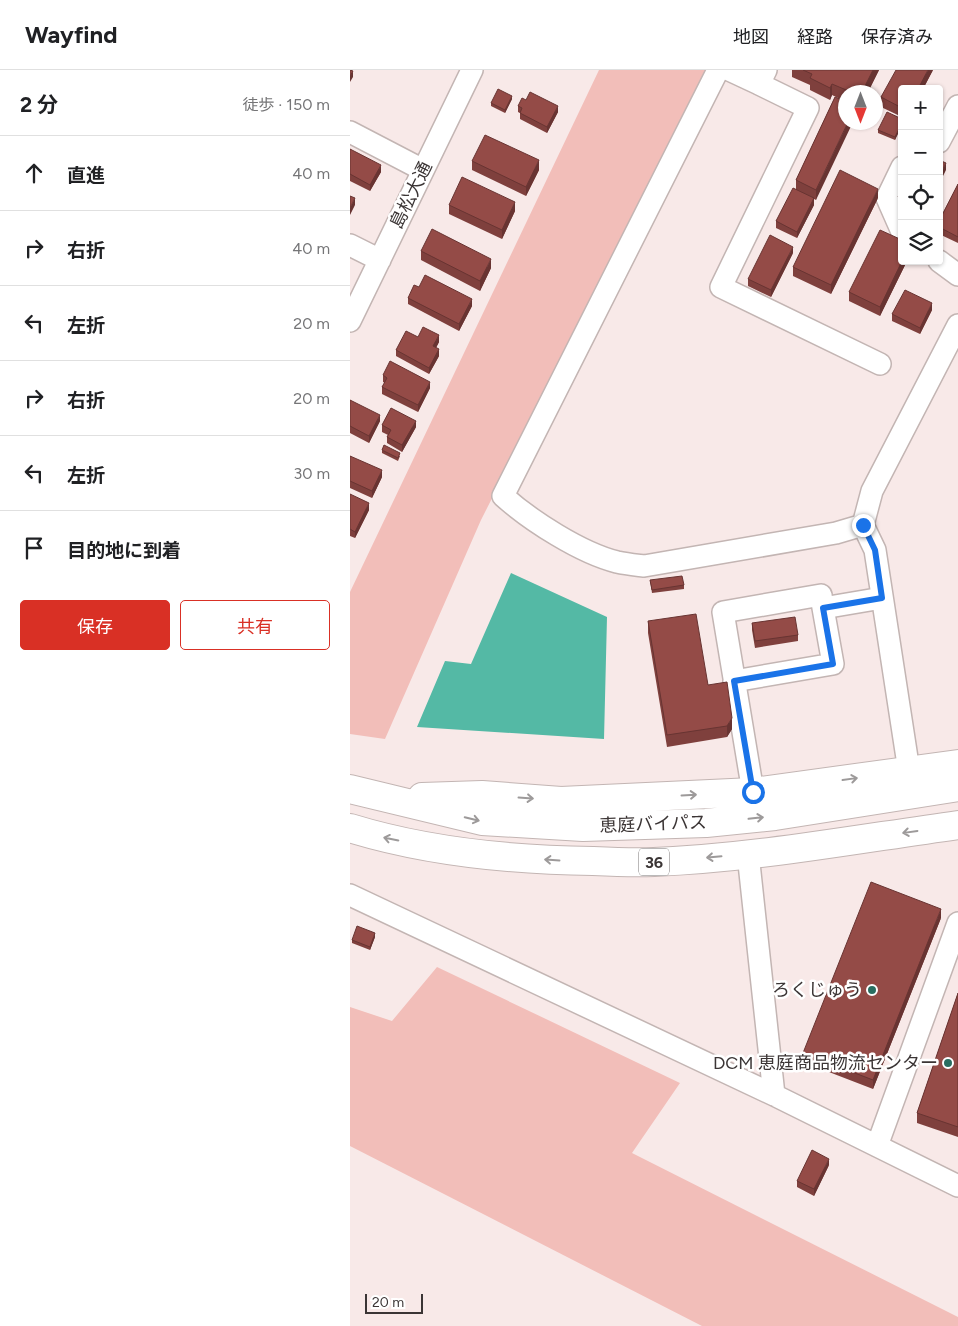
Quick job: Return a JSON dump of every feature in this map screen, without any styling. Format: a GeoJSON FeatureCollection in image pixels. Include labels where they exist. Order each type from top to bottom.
{"type":"FeatureCollection","features":[{"type":"Feature","properties":{"kind":"highway"},"geometry":{"type":"LineString","coordinates":[[390,798],[482,795],[560,801],[753,792],[958,764]]}},
{"type":"Feature","properties":{"kind":"highway","name":"恵庭バイパス"},"geometry":{"type":"LineString","coordinates":[[350,789],[482,821],[534,826],[646,826],[706,823],[775,816],[958,787]]}},
{"type":"Feature","properties":{"kind":"highway","name":"恵庭バイパス"},"geometry":{"type":"LineString","coordinates":[[350,828],[384,838],[475,854],[558,860],[653,862],[748,854],[958,825]]}},
{"type":"Feature","properties":{"kind":"street","name":"島松大通"},"geometry":{"type":"LineString","coordinates":[[350,321],[472,70]]}},
{"type":"Feature","properties":{"kind":"street"},"geometry":{"type":"LineString","coordinates":[[718,70],[503,496],[527,517],[597,554],[618,562],[644,566],[836,533],[863,525]]}},
{"type":"Feature","properties":{"kind":"street"},"geometry":{"type":"LineString","coordinates":[[729,70],[762,77],[808,108],[721,287],[880,364]]}},
{"type":"Feature","properties":{"kind":"street"},"geometry":{"type":"LineString","coordinates":[[943,134],[958,106]]}},
{"type":"Feature","properties":{"kind":"street"},"geometry":{"type":"LineString","coordinates":[[350,132],[423,170]]}},
{"type":"Feature","properties":{"kind":"street"},"geometry":{"type":"LineString","coordinates":[[898,175],[887,198],[898,223]]}},
{"type":"Feature","properties":{"kind":"street"},"geometry":{"type":"LineString","coordinates":[[350,245],[380,260]]}},
{"type":"Feature","properties":{"kind":"street"},"geometry":{"type":"LineString","coordinates":[[943,264],[958,275]]}},
{"type":"Feature","properties":{"kind":"street"},"geometry":{"type":"LineString","coordinates":[[909,771],[875,550],[863,525],[872,491],[958,324]]}},
{"type":"Feature","properties":{"kind":"street"},"geometry":{"type":"LineString","coordinates":[[734,681],[833,664],[821,595],[723,612],[734,681],[753,792]]}},
{"type":"Feature","properties":{"kind":"street"},"geometry":{"type":"LineString","coordinates":[[823,608],[882,598]]}},
{"type":"Feature","properties":{"kind":"street"},"geometry":{"type":"LineString","coordinates":[[748,854],[774,1095]]}},
{"type":"Feature","properties":{"kind":"street"},"geometry":{"type":"LineString","coordinates":[[350,896],[774,1095],[958,1186]]}},
{"type":"Feature","properties":{"kind":"street"},"geometry":{"type":"LineString","coordinates":[[877,1146],[958,923]]}},
{"type":"Feature","properties":{"kind":"shaded area"},"geometry":{"type":"Polygon","coordinates":[[[599,70],[709,70],[481,520],[385,739],[350,734],[350,592],[599,70]]]}},
{"type":"Feature","properties":{"kind":"shaded area"},"geometry":{"type":"Polygon","coordinates":[[[511,573],[607,617],[604,739],[417,727],[445,661],[471,664],[511,573]]]}},
{"type":"Feature","properties":{"kind":"shaded area"},"geometry":{"type":"Polygon","coordinates":[[[437,967],[680,1083],[632,1153],[958,1317],[958,1326],[702,1326],[350,1146],[350,1007],[392,1021],[437,967]]]}},
{"type":"Feature","properties":{"kind":"building"},"geometry":{"type":"Polygon","coordinates":[[[803,70],[873,70],[866,85],[838,85],[838,87],[832,84],[830,88],[810,78],[812,74],[803,70]]]}},
{"type":"Feature","properties":{"kind":"building"},"geometry":{"type":"Polygon","coordinates":[[[896,70],[928,70],[920,85],[898,85],[898,106],[883,98],[883,93],[896,70]]]}},
{"type":"Feature","properties":{"kind":"building"},"geometry":{"type":"Polygon","coordinates":[[[498,89],[512,96],[505,110],[491,103],[498,89]]]}},
{"type":"Feature","properties":{"kind":"building"},"geometry":{"type":"Polygon","coordinates":[[[530,92],[558,106],[547,127],[520,113],[522,108],[518,106],[522,98],[526,100],[530,92]]]}},
{"type":"Feature","properties":{"kind":"building"},"geometry":{"type":"Polygon","coordinates":[[[835,97],[838,98],[838,130],[844,130],[816,190],[796,180],[835,97]]]}},
{"type":"Feature","properties":{"kind":"building"},"geometry":{"type":"Polygon","coordinates":[[[887,112],[898,117],[898,131],[895,137],[878,130],[883,130],[883,120],[887,112]]]}},
{"type":"Feature","properties":{"kind":"building"},"geometry":{"type":"Polygon","coordinates":[[[485,135],[539,160],[526,187],[472,161],[485,135]]]}},
{"type":"Feature","properties":{"kind":"building"},"geometry":{"type":"Polygon","coordinates":[[[350,149],[381,165],[370,185],[350,174],[350,149]]]}},
{"type":"Feature","properties":{"kind":"building"},"geometry":{"type":"Polygon","coordinates":[[[840,170],[878,189],[831,285],[793,267],[840,170]]]}},
{"type":"Feature","properties":{"kind":"building"},"geometry":{"type":"Polygon","coordinates":[[[462,177],[515,202],[502,230],[449,205],[462,177]]]}},
{"type":"Feature","properties":{"kind":"building"},"geometry":{"type":"Polygon","coordinates":[[[958,184],[958,237],[943,229],[943,213],[958,184]]]}},
{"type":"Feature","properties":{"kind":"building"},"geometry":{"type":"Polygon","coordinates":[[[793,188],[814,198],[797,232],[776,221],[793,188]]]}},
{"type":"Feature","properties":{"kind":"building"},"geometry":{"type":"Polygon","coordinates":[[[350,196],[355,198],[350,208],[350,196]]]}},
{"type":"Feature","properties":{"kind":"building"},"geometry":{"type":"Polygon","coordinates":[[[432,229],[491,259],[480,281],[421,251],[432,229]]]}},
{"type":"Feature","properties":{"kind":"building"},"geometry":{"type":"Polygon","coordinates":[[[880,230],[898,238],[898,265],[900,265],[880,307],[849,292],[880,230]]]}},
{"type":"Feature","properties":{"kind":"building"},"geometry":{"type":"Polygon","coordinates":[[[770,235],[793,247],[771,290],[748,279],[770,235]]]}},
{"type":"Feature","properties":{"kind":"building"},"geometry":{"type":"Polygon","coordinates":[[[425,275],[472,299],[459,324],[408,298],[414,285],[419,287],[425,275]]]}},
{"type":"Feature","properties":{"kind":"building"},"geometry":{"type":"Polygon","coordinates":[[[905,290],[932,303],[920,328],[892,314],[905,290]]]}},
{"type":"Feature","properties":{"kind":"building"},"geometry":{"type":"Polygon","coordinates":[[[423,327],[439,335],[433,346],[439,349],[429,368],[396,350],[406,331],[418,337],[423,327]]]}},
{"type":"Feature","properties":{"kind":"building"},"geometry":{"type":"Polygon","coordinates":[[[390,361],[430,382],[418,405],[382,387],[387,378],[383,375],[390,361]]]}},
{"type":"Feature","properties":{"kind":"building"},"geometry":{"type":"Polygon","coordinates":[[[350,400],[380,415],[369,436],[350,426],[350,400]]]}},
{"type":"Feature","properties":{"kind":"building"},"geometry":{"type":"Polygon","coordinates":[[[391,408],[416,421],[402,445],[387,437],[391,430],[382,425],[391,408]]]}},
{"type":"Feature","properties":{"kind":"building"},"geometry":{"type":"Polygon","coordinates":[[[384,445],[400,453],[398,458],[382,450],[384,445]]]}},
{"type":"Feature","properties":{"kind":"building"},"geometry":{"type":"Polygon","coordinates":[[[350,456],[382,470],[372,491],[350,481],[350,456]]]}},
{"type":"Feature","properties":{"kind":"building"},"geometry":{"type":"Polygon","coordinates":[[[350,494],[369,503],[355,532],[350,529],[350,494]]]}},
{"type":"Feature","properties":{"kind":"building"},"geometry":{"type":"Polygon","coordinates":[[[682,576],[684,585],[652,590],[650,580],[682,576]]]}},
{"type":"Feature","properties":{"kind":"building"},"geometry":{"type":"Polygon","coordinates":[[[696,614],[708,685],[727,682],[732,718],[727,726],[667,735],[648,621],[696,614]]]}},
{"type":"Feature","properties":{"kind":"building"},"geometry":{"type":"Polygon","coordinates":[[[795,617],[798,635],[755,641],[752,623],[795,617]]]}},
{"type":"Feature","properties":{"kind":"building","name":"ろくじゅう"},"geometry":{"type":"Polygon","coordinates":[[[871,882],[941,909],[873,1080],[803,1053],[871,882]]]}},
{"type":"Feature","properties":{"kind":"building"},"geometry":{"type":"Polygon","coordinates":[[[357,926],[375,933],[370,947],[352,940],[357,926]]]}},
{"type":"Feature","properties":{"kind":"building","name":"DCM 恵庭商品物流センター"},"geometry":{"type":"Polygon","coordinates":[[[958,993],[958,1127],[917,1113],[958,993]]]}},
{"type":"Feature","properties":{"kind":"building"},"geometry":{"type":"Polygon","coordinates":[[[812,1150],[829,1159],[814,1189],[797,1181],[812,1150]]]}},
{"type":"Feature","properties":{"kind":"place","name":"ろくじゅう"},"geometry":{"type":"Point","coordinates":[872,990]}},
{"type":"Feature","properties":{"kind":"place","name":"DCM 恵庭商品物流センター"},"geometry":{"type":"Point","coordinates":[948,1063]}},
{"type":"Feature","properties":{"kind":"route"},"geometry":{"type":"LineString","coordinates":[[753,792],[734,681],[833,664],[823,608],[882,598],[875,550],[863,525]]}}]}
